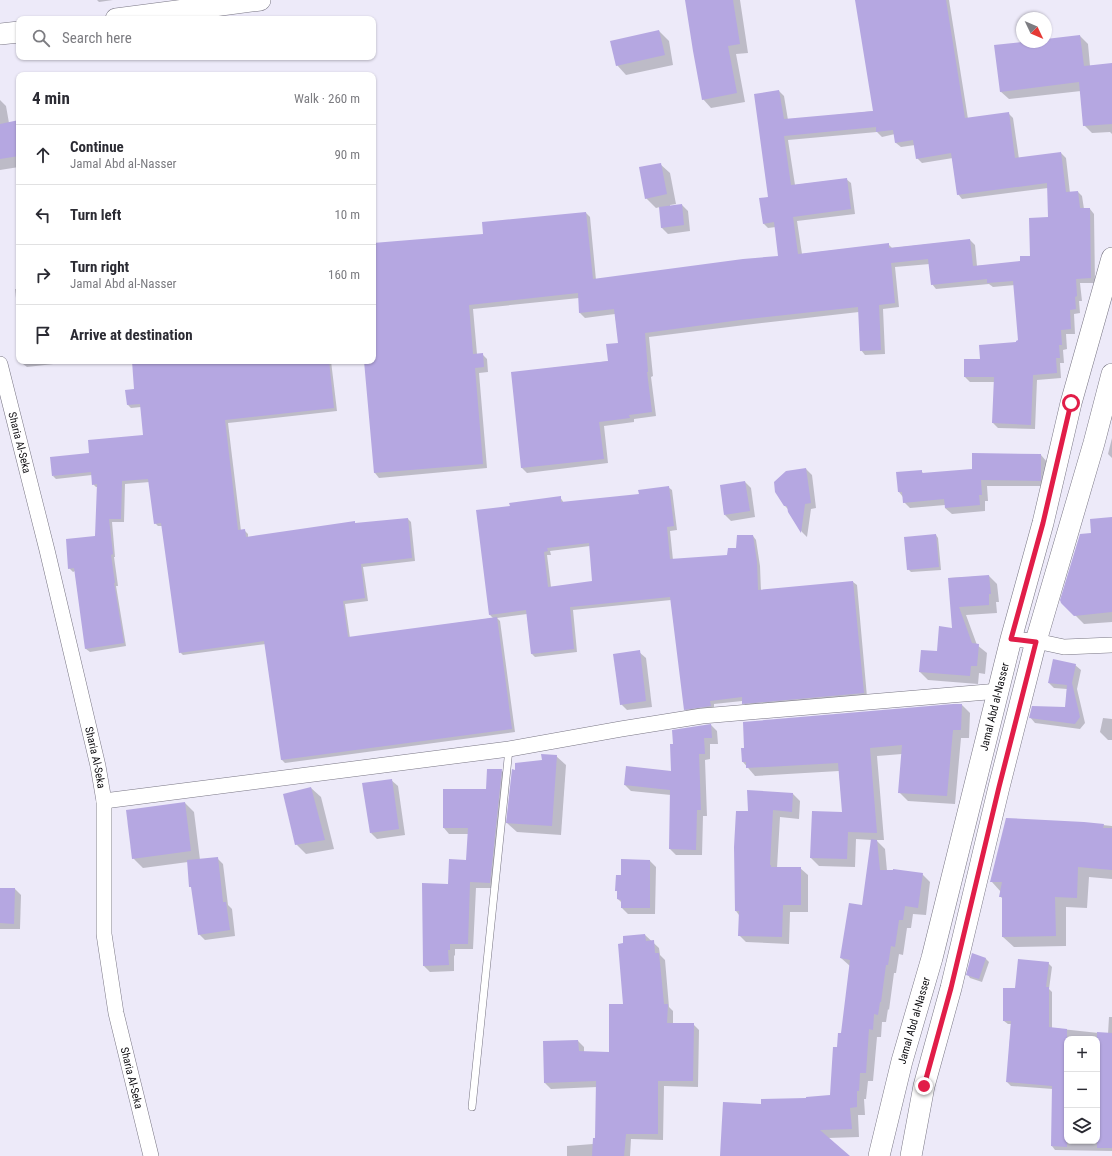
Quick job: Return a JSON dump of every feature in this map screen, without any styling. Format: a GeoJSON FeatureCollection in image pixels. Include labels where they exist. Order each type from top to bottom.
{"type":"FeatureCollection","features":[{"type":"Feature","properties":{"kind":"main road"},"geometry":{"type":"LineString","coordinates":[[139,16],[260,0]]}},
{"type":"Feature","properties":{"kind":"main road"},"geometry":{"type":"LineString","coordinates":[[0,34],[16,32]]}},
{"type":"Feature","properties":{"kind":"main road","name":"Jamal Abd al-Nasser"},"geometry":{"type":"LineString","coordinates":[[879,1156],[902,1061],[932,958],[1011,639],[1043,523],[1071,403],[1112,258]]}},
{"type":"Feature","properties":{"kind":"main road"},"geometry":{"type":"LineString","coordinates":[[910,1156],[924,1086],[951,988],[1001,779],[1036,642],[1094,444],[1112,374]]}},
{"type":"Feature","properties":{"kind":"street","name":"Sharia Al-Seka"},"geometry":{"type":"LineString","coordinates":[[0,364],[47,550],[98,766],[104,801],[104,934],[116,1013],[151,1156]]}},
{"type":"Feature","properties":{"kind":"street"},"geometry":{"type":"LineString","coordinates":[[1011,639],[1064,647],[1112,646]]}},
{"type":"Feature","properties":{"kind":"street"},"geometry":{"type":"LineString","coordinates":[[104,801],[509,749],[702,716],[999,691]]}},
{"type":"Feature","properties":{"kind":"lane"},"geometry":{"type":"LineString","coordinates":[[472,1107],[509,749]]}},
{"type":"Feature","properties":{"kind":"building"},"geometry":{"type":"Polygon","coordinates":[[[685,0],[733,0],[740,44],[728,46],[737,93],[702,100],[685,0]]]}},
{"type":"Feature","properties":{"kind":"building"},"geometry":{"type":"Polygon","coordinates":[[[855,0],[946,0],[965,118],[1009,112],[1015,158],[1061,152],[1066,192],[1078,191],[1080,208],[1090,208],[1091,278],[1076,279],[1076,309],[1070,310],[1071,329],[1061,330],[1062,345],[1059,345],[1060,358],[1056,358],[1057,373],[1033,375],[1031,425],[992,423],[994,377],[964,377],[964,359],[980,359],[979,345],[1016,342],[1018,340],[1013,281],[987,283],[987,279],[931,285],[928,259],[891,263],[895,303],[879,305],[881,350],[860,351],[858,307],[740,320],[645,333],[647,372],[652,412],[629,415],[630,418],[599,422],[604,459],[521,468],[511,372],[608,361],[606,344],[618,343],[614,309],[579,313],[578,293],[469,305],[473,354],[483,353],[484,367],[475,368],[483,464],[374,473],[364,364],[376,364],[376,243],[483,234],[482,222],[586,212],[593,279],[743,259],[778,256],[774,222],[763,224],[759,198],[768,197],[754,94],[779,90],[784,119],[873,111],[855,0]],[[876,127],[784,136],[791,185],[847,178],[851,209],[793,217],[798,254],[889,243],[889,248],[970,239],[973,266],[1020,261],[1020,256],[1030,256],[1029,218],[1048,217],[1047,183],[957,195],[951,153],[916,159],[913,140],[895,143],[893,130],[876,132],[876,127]]]}},
{"type":"Feature","properties":{"kind":"building"},"geometry":{"type":"Polygon","coordinates":[[[659,30],[665,55],[616,66],[610,41],[659,30]]]}},
{"type":"Feature","properties":{"kind":"building"},"geometry":{"type":"Polygon","coordinates":[[[1080,35],[1084,66],[1112,63],[1112,124],[1083,126],[1079,82],[1000,92],[994,45],[1016,43],[1016,48],[1052,48],[1052,38],[1080,35]]]}},
{"type":"Feature","properties":{"kind":"building"},"geometry":{"type":"Polygon","coordinates":[[[16,121],[16,156],[0,159],[0,124],[16,121]]]}},
{"type":"Feature","properties":{"kind":"building"},"geometry":{"type":"Polygon","coordinates":[[[661,163],[667,194],[645,199],[639,167],[661,163]]]}},
{"type":"Feature","properties":{"kind":"building"},"geometry":{"type":"Polygon","coordinates":[[[682,204],[684,225],[661,228],[659,207],[682,204]]]}},
{"type":"Feature","properties":{"kind":"building"},"geometry":{"type":"Polygon","coordinates":[[[132,364],[329,364],[334,408],[225,420],[238,530],[245,529],[246,537],[355,521],[355,523],[408,518],[412,558],[361,564],[365,598],[343,601],[348,637],[497,617],[512,729],[281,760],[264,641],[179,653],[161,523],[154,524],[148,479],[122,481],[121,519],[109,519],[113,554],[111,555],[114,583],[124,643],[85,649],[74,568],[68,569],[66,539],[95,536],[97,484],[92,485],[91,472],[52,476],[50,457],[89,453],[88,440],[143,435],[140,404],[127,405],[125,390],[134,389],[132,364]]]}},
{"type":"Feature","properties":{"kind":"building"},"geometry":{"type":"Polygon","coordinates":[[[972,453],[1041,454],[1041,481],[981,480],[982,495],[979,495],[980,505],[945,508],[944,499],[903,503],[902,492],[898,492],[896,472],[922,470],[922,473],[972,469],[972,453]]]}},
{"type":"Feature","properties":{"kind":"building"},"geometry":{"type":"Polygon","coordinates":[[[806,468],[811,503],[805,504],[801,533],[788,512],[787,506],[784,506],[775,492],[774,482],[786,471],[806,468]]]}},
{"type":"Feature","properties":{"kind":"building"},"geometry":{"type":"Polygon","coordinates":[[[745,481],[750,511],[724,515],[720,485],[745,481]]]}},
{"type":"Feature","properties":{"kind":"building"},"geometry":{"type":"Polygon","coordinates":[[[669,486],[674,526],[667,527],[670,559],[727,555],[728,548],[736,548],[737,535],[753,535],[757,562],[758,590],[853,581],[864,693],[742,704],[742,697],[710,701],[711,706],[684,710],[670,597],[570,607],[574,649],[531,654],[526,610],[489,615],[476,510],[510,506],[509,503],[561,496],[561,502],[639,494],[638,490],[669,486]],[[589,543],[547,548],[548,551],[544,552],[548,587],[592,581],[589,543]]]}},
{"type":"Feature","properties":{"kind":"building"},"geometry":{"type":"Polygon","coordinates":[[[1112,517],[1112,612],[1074,616],[1061,603],[1060,600],[1080,534],[1091,533],[1090,519],[1112,517]]]}},
{"type":"Feature","properties":{"kind":"building"},"geometry":{"type":"Polygon","coordinates":[[[936,534],[939,567],[907,570],[904,537],[936,534]]]}},
{"type":"Feature","properties":{"kind":"building"},"geometry":{"type":"Polygon","coordinates":[[[989,575],[991,594],[989,594],[989,605],[959,607],[972,643],[979,644],[977,666],[971,666],[970,676],[919,672],[921,650],[937,651],[939,626],[952,628],[948,578],[989,575]]]}},
{"type":"Feature","properties":{"kind":"building"},"geometry":{"type":"Polygon","coordinates":[[[640,650],[646,701],[620,705],[613,654],[640,650]]]}},
{"type":"Feature","properties":{"kind":"building"},"geometry":{"type":"Polygon","coordinates":[[[1053,659],[1076,664],[1072,683],[1080,717],[1075,724],[1029,718],[1032,706],[1065,707],[1067,685],[1048,683],[1053,659]]]}},
{"type":"Feature","properties":{"kind":"building"},"geometry":{"type":"Polygon","coordinates":[[[962,704],[961,730],[953,730],[947,796],[898,793],[902,745],[870,748],[877,833],[848,832],[847,859],[810,858],[812,811],[842,812],[838,763],[746,768],[746,762],[742,762],[741,748],[744,748],[743,722],[962,704]]]}},
{"type":"Feature","properties":{"kind":"building"},"geometry":{"type":"Polygon","coordinates":[[[711,724],[712,738],[704,738],[705,754],[699,754],[701,810],[697,810],[696,850],[669,849],[670,790],[624,785],[626,766],[671,771],[670,744],[673,744],[672,730],[711,724]]]}},
{"type":"Feature","properties":{"kind":"building"},"geometry":{"type":"Polygon","coordinates":[[[541,754],[557,755],[552,826],[506,823],[512,769],[515,770],[515,763],[542,760],[541,754]]]}},
{"type":"Feature","properties":{"kind":"building"},"geometry":{"type":"Polygon","coordinates":[[[487,769],[502,769],[490,883],[470,882],[468,944],[450,944],[450,950],[448,950],[449,965],[423,966],[422,883],[448,884],[449,859],[466,860],[468,828],[443,828],[443,789],[486,789],[487,769]]]}},
{"type":"Feature","properties":{"kind":"building"},"geometry":{"type":"Polygon","coordinates":[[[392,779],[399,829],[370,833],[362,783],[392,779]]]}},
{"type":"Feature","properties":{"kind":"building"},"geometry":{"type":"Polygon","coordinates":[[[311,787],[325,840],[295,845],[283,794],[311,787]]]}},
{"type":"Feature","properties":{"kind":"building"},"geometry":{"type":"Polygon","coordinates":[[[747,790],[793,793],[792,812],[773,810],[770,865],[771,867],[801,867],[801,905],[783,905],[782,937],[738,936],[739,911],[735,911],[734,847],[736,811],[748,811],[747,790]]]}},
{"type":"Feature","properties":{"kind":"building"},"geometry":{"type":"Polygon","coordinates":[[[185,802],[191,851],[132,859],[126,810],[185,802]]]}},
{"type":"Feature","properties":{"kind":"building"},"geometry":{"type":"Polygon","coordinates":[[[1006,818],[1084,822],[1104,824],[1103,828],[1112,828],[1112,870],[1078,867],[1077,898],[1055,897],[1056,936],[1002,937],[1002,897],[999,897],[1002,882],[990,882],[1006,818]]]}},
{"type":"Feature","properties":{"kind":"building"},"geometry":{"type":"Polygon","coordinates":[[[871,839],[877,840],[880,870],[893,869],[923,873],[918,908],[905,906],[903,920],[899,920],[895,947],[891,946],[888,965],[886,965],[878,1015],[874,1014],[873,1030],[869,1029],[866,1073],[860,1073],[859,1091],[857,1091],[857,1107],[850,1108],[852,1129],[820,1130],[850,1156],[720,1156],[723,1102],[761,1104],[761,1099],[806,1098],[830,1095],[833,1047],[837,1047],[838,1033],[841,1033],[850,960],[840,958],[849,903],[862,905],[871,839]]]}},
{"type":"Feature","properties":{"kind":"building"},"geometry":{"type":"Polygon","coordinates":[[[218,857],[223,902],[226,902],[230,930],[198,935],[191,887],[189,887],[187,860],[218,857]]]}},
{"type":"Feature","properties":{"kind":"building"},"geometry":{"type":"Polygon","coordinates":[[[621,859],[650,860],[650,908],[621,908],[621,900],[617,899],[617,891],[615,891],[616,875],[621,875],[621,859]]]}},
{"type":"Feature","properties":{"kind":"building"},"geometry":{"type":"Polygon","coordinates":[[[0,888],[15,888],[14,924],[0,923],[0,888]]]}},
{"type":"Feature","properties":{"kind":"building"},"geometry":{"type":"Polygon","coordinates":[[[645,934],[646,941],[654,940],[655,953],[659,953],[664,1004],[668,1004],[667,1023],[694,1023],[693,1081],[658,1081],[658,1134],[626,1134],[624,1156],[592,1156],[593,1138],[595,1138],[596,1081],[544,1083],[543,1041],[578,1040],[579,1051],[609,1052],[609,1004],[623,1004],[618,944],[623,943],[623,936],[645,934]]]}},
{"type":"Feature","properties":{"kind":"building"},"geometry":{"type":"Polygon","coordinates":[[[972,953],[986,958],[979,979],[966,975],[972,953]]]}},
{"type":"Feature","properties":{"kind":"building"},"geometry":{"type":"Polygon","coordinates":[[[1018,959],[1049,962],[1046,987],[1049,987],[1049,1027],[1067,1029],[1067,1036],[1064,1036],[1064,1144],[1067,1144],[1067,1147],[1051,1146],[1052,1086],[1006,1082],[1011,1021],[1003,1021],[1003,988],[1015,988],[1018,959]]]}},
{"type":"Feature","properties":{"kind":"building"},"geometry":{"type":"Polygon","coordinates":[[[1097,1032],[1112,1033],[1112,1148],[1097,1148],[1097,1144],[1100,1144],[1100,1036],[1097,1036],[1097,1032]]]}},
{"type":"Feature","properties":{"kind":"route"},"geometry":{"type":"LineString","coordinates":[[924,1086],[951,988],[999,787],[1036,642],[1011,639],[1043,523],[1071,403]]}}]}
